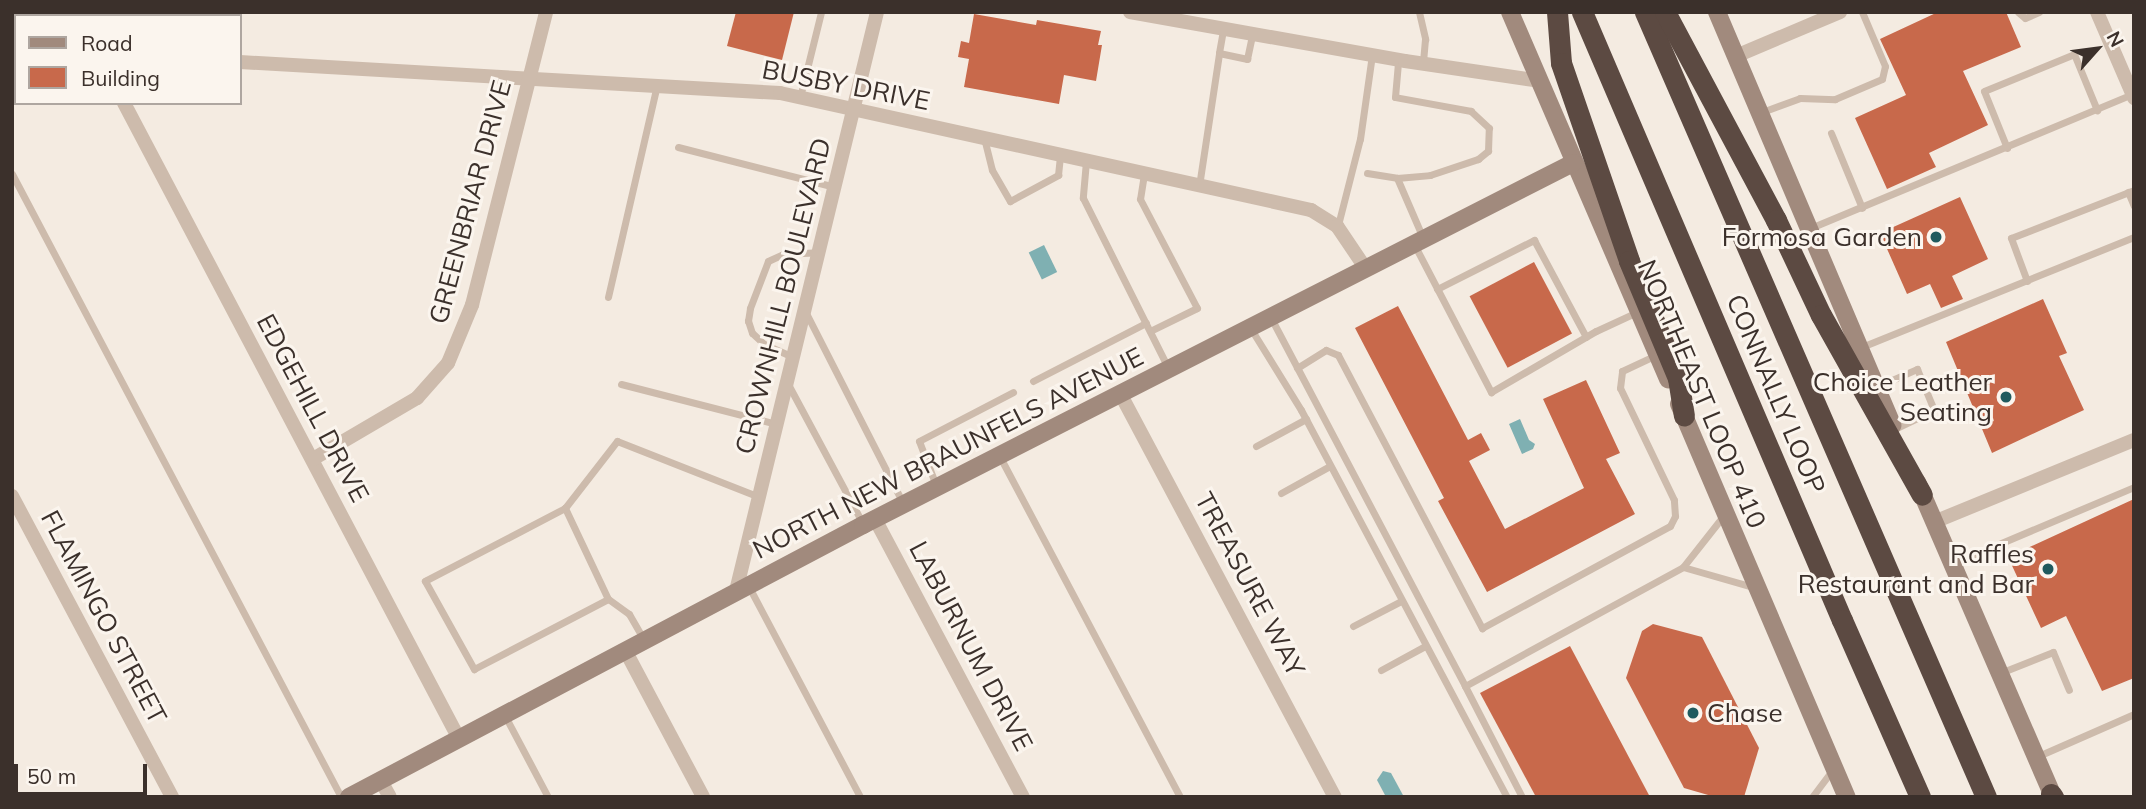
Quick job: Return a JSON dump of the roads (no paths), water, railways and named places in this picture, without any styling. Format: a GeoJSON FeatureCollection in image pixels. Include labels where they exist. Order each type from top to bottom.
{"type":"FeatureCollection","features":[{"type":"Feature","properties":{"kind":"highway"},"geometry":{"type":"LineString","coordinates":[[1557,12],[1561,63],[1629,261],[1678,378],[1684,416]]}},
{"type":"Feature","properties":{"kind":"highway","name":"CONNALLY LOOP"},"geometry":{"type":"LineString","coordinates":[[1582,12],[1920,797]]}},
{"type":"Feature","properties":{"kind":"highway","name":"CONNALLY LOOP"},"geometry":{"type":"LineString","coordinates":[[1645,12],[1986,797]]}},
{"type":"Feature","properties":{"kind":"highway"},"geometry":{"type":"LineString","coordinates":[[1665,12],[1776,220],[1821,314],[1890,431],[1922,495]]}},
{"type":"Feature","properties":{"kind":"main road","name":"NORTHEAST LOOP 410"},"geometry":{"type":"LineString","coordinates":[[1510,12],[1847,797]]}},
{"type":"Feature","properties":{"kind":"main road"},"geometry":{"type":"LineString","coordinates":[[1717,12],[1876,388],[1890,431]]}},
{"type":"Feature","properties":{"kind":"main road","name":"NORTH NEW BRAUNFELS AVENUE"},"geometry":{"type":"LineString","coordinates":[[349,797],[503,713],[869,522],[1573,163]]}},
{"type":"Feature","properties":{"kind":"main road"},"geometry":{"type":"LineString","coordinates":[[1922,495],[2052,796]]}},
{"type":"Feature","properties":{"kind":"street","name":"GREENBRIAR DRIVE"},"geometry":{"type":"LineString","coordinates":[[313,459],[416,398],[448,363],[472,304],[546,12]]}},
{"type":"Feature","properties":{"kind":"street","name":"CROWNHILL BOULEVARD"},"geometry":{"type":"LineString","coordinates":[[742,588],[759,497],[877,12]]}},
{"type":"Feature","properties":{"kind":"street"},"geometry":{"type":"LineString","coordinates":[[1130,12],[1422,64],[1540,80]]}},
{"type":"Feature","properties":{"kind":"street"},"geometry":{"type":"LineString","coordinates":[[1736,56],[1840,12]]}},
{"type":"Feature","properties":{"kind":"street"},"geometry":{"type":"LineString","coordinates":[[2097,12],[2133,96]]}},
{"type":"Feature","properties":{"kind":"street","name":"BUSBY DRIVE"},"geometry":{"type":"LineString","coordinates":[[242,62],[530,76],[800,97],[1311,210],[1337,226],[1366,269]]}},
{"type":"Feature","properties":{"kind":"street","name":"EDGEHILL DRIVE"},"geometry":{"type":"LineString","coordinates":[[125,105],[458,737]]}},
{"type":"Feature","properties":{"kind":"street","name":"TREASURE WAY"},"geometry":{"type":"LineString","coordinates":[[1121,395],[1335,797]]}},
{"type":"Feature","properties":{"kind":"street"},"geometry":{"type":"LineString","coordinates":[[1934,522],[2134,440]]}},
{"type":"Feature","properties":{"kind":"street","name":"FLAMINGO STREET"},"geometry":{"type":"LineString","coordinates":[[12,496],[172,797]]}},
{"type":"Feature","properties":{"kind":"street","name":"LABURNUM DRIVE"},"geometry":{"type":"LineString","coordinates":[[869,522],[1023,797]]}},
{"type":"Feature","properties":{"kind":"street"},"geometry":{"type":"LineString","coordinates":[[625,650],[703,797]]}},
{"type":"Feature","properties":{"kind":"street"},"geometry":{"type":"LineString","coordinates":[[382,780],[390,797]]}},
{"type":"Feature","properties":{"kind":"lane"},"geometry":{"type":"LineString","coordinates":[[800,97],[821,12]]}},
{"type":"Feature","properties":{"kind":"lane"},"geometry":{"type":"LineString","coordinates":[[1419,12],[1425,39],[1422,64]]}},
{"type":"Feature","properties":{"kind":"lane"},"geometry":{"type":"LineString","coordinates":[[1760,113],[1800,98],[1835,99],[1882,79],[1885,66],[1862,12]]}},
{"type":"Feature","properties":{"kind":"lane"},"geometry":{"type":"LineString","coordinates":[[2018,12],[2025,18],[2039,12]]}},
{"type":"Feature","properties":{"kind":"lane"},"geometry":{"type":"LineString","coordinates":[[1199,187],[1223,30]]}},
{"type":"Feature","properties":{"kind":"lane"},"geometry":{"type":"LineString","coordinates":[[1219,53],[1247,59],[1252,35]]}},
{"type":"Feature","properties":{"kind":"lane"},"geometry":{"type":"LineString","coordinates":[[2007,148],[1984,90],[2074,54],[2097,110]]}},
{"type":"Feature","properties":{"kind":"lane"},"geometry":{"type":"LineString","coordinates":[[1337,226],[1360,139],[1372,55]]}},
{"type":"Feature","properties":{"kind":"lane"},"geometry":{"type":"LineString","coordinates":[[1367,173],[1397,177],[1430,176],[1478,159],[1488,151],[1489,128],[1471,111],[1395,97],[1398,60]]}},
{"type":"Feature","properties":{"kind":"lane"},"geometry":{"type":"LineString","coordinates":[[608,297],[658,85]]}},
{"type":"Feature","properties":{"kind":"lane"},"geometry":{"type":"LineString","coordinates":[[1807,229],[2133,96]]}},
{"type":"Feature","properties":{"kind":"lane"},"geometry":{"type":"LineString","coordinates":[[1831,133],[1862,208]]}},
{"type":"Feature","properties":{"kind":"lane"},"geometry":{"type":"LineString","coordinates":[[984,138],[992,170],[1010,201],[1058,175],[1060,155]]}},
{"type":"Feature","properties":{"kind":"lane"},"geometry":{"type":"LineString","coordinates":[[678,147],[835,187]]}},
{"type":"Feature","properties":{"kind":"lane"},"geometry":{"type":"LineString","coordinates":[[1086,161],[1083,198],[1169,370]]}},
{"type":"Feature","properties":{"kind":"lane"},"geometry":{"type":"LineString","coordinates":[[12,174],[341,797]]}},
{"type":"Feature","properties":{"kind":"lane"},"geometry":{"type":"LineString","coordinates":[[1144,174],[1140,199],[1197,308],[1150,331]]}},
{"type":"Feature","properties":{"kind":"lane"},"geometry":{"type":"LineString","coordinates":[[1397,177],[1437,289],[1491,392],[1586,337],[1638,312]]}},
{"type":"Feature","properties":{"kind":"lane"},"geometry":{"type":"LineString","coordinates":[[2027,281],[2011,238],[2131,191],[2134,206]]}},
{"type":"Feature","properties":{"kind":"lane"},"geometry":{"type":"LineString","coordinates":[[1858,348],[2134,237]]}},
{"type":"Feature","properties":{"kind":"lane"},"geometry":{"type":"LineString","coordinates":[[1437,289],[1534,240],[1586,337]]}},
{"type":"Feature","properties":{"kind":"lane"},"geometry":{"type":"LineString","coordinates":[[793,357],[764,344],[752,333],[748,321],[750,308],[768,261],[783,254],[819,252]]}},
{"type":"Feature","properties":{"kind":"lane"},"geometry":{"type":"LineString","coordinates":[[805,310],[904,504]]}},
{"type":"Feature","properties":{"kind":"lane"},"geometry":{"type":"LineString","coordinates":[[1271,318],[1522,797]]}},
{"type":"Feature","properties":{"kind":"lane"},"geometry":{"type":"LineString","coordinates":[[1033,381],[1146,323]]}},
{"type":"Feature","properties":{"kind":"lane"},"geometry":{"type":"LineString","coordinates":[[1250,328],[1306,419],[1507,797]]}},
{"type":"Feature","properties":{"kind":"lane"},"geometry":{"type":"LineString","coordinates":[[1297,368],[1326,350],[1338,355],[1482,628],[1670,526],[1675,516],[1674,500],[1620,388],[1622,371],[1657,355]]}},
{"type":"Feature","properties":{"kind":"lane"},"geometry":{"type":"LineString","coordinates":[[1876,388],[1917,369],[1934,410],[1890,431]]}},
{"type":"Feature","properties":{"kind":"lane"},"geometry":{"type":"LineString","coordinates":[[787,382],[869,522]]}},
{"type":"Feature","properties":{"kind":"lane"},"geometry":{"type":"LineString","coordinates":[[621,384],[777,424]]}},
{"type":"Feature","properties":{"kind":"lane"},"geometry":{"type":"LineString","coordinates":[[937,488],[919,441],[1013,392]]}},
{"type":"Feature","properties":{"kind":"lane"},"geometry":{"type":"LineString","coordinates":[[1256,446],[1306,419]]}},
{"type":"Feature","properties":{"kind":"lane"},"geometry":{"type":"LineString","coordinates":[[608,599],[474,669],[425,581],[565,509],[617,441],[759,497]]}},
{"type":"Feature","properties":{"kind":"lane"},"geometry":{"type":"LineString","coordinates":[[999,456],[1180,797]]}},
{"type":"Feature","properties":{"kind":"lane"},"geometry":{"type":"LineString","coordinates":[[1282,494],[1330,466]]}},
{"type":"Feature","properties":{"kind":"lane"},"geometry":{"type":"LineString","coordinates":[[1952,564],[2134,487]]}},
{"type":"Feature","properties":{"kind":"lane"},"geometry":{"type":"LineString","coordinates":[[565,509],[608,599],[629,614],[644,640]]}},
{"type":"Feature","properties":{"kind":"lane"},"geometry":{"type":"LineString","coordinates":[[1465,686],[1683,567],[1725,514]]}},
{"type":"Feature","properties":{"kind":"lane"},"geometry":{"type":"LineString","coordinates":[[1683,567],[1756,589]]}},
{"type":"Feature","properties":{"kind":"lane"},"geometry":{"type":"LineString","coordinates":[[742,588],[860,797]]}},
{"type":"Feature","properties":{"kind":"lane"},"geometry":{"type":"LineString","coordinates":[[1353,626],[1401,601]]}},
{"type":"Feature","properties":{"kind":"lane"},"geometry":{"type":"LineString","coordinates":[[1381,670],[1426,646]]}},
{"type":"Feature","properties":{"kind":"lane"},"geometry":{"type":"LineString","coordinates":[[1999,673],[2053,653],[2069,690]]}},
{"type":"Feature","properties":{"kind":"lane"},"geometry":{"type":"LineString","coordinates":[[503,713],[548,797]]}},
{"type":"Feature","properties":{"kind":"lane"},"geometry":{"type":"LineString","coordinates":[[2035,757],[2134,714]]}},
{"type":"Feature","properties":{"kind":"lane"},"geometry":{"type":"LineString","coordinates":[[1812,797],[1834,767]]}},
{"type":"Feature","properties":{"kind":"water"},"geometry":{"type":"Polygon","coordinates":[[[1044,245],[1057,272],[1042,279],[1029,252],[1044,245]]]}},
{"type":"Feature","properties":{"kind":"water"},"geometry":{"type":"Polygon","coordinates":[[[1520,419],[1529,440],[1535,444],[1533,449],[1522,454],[1509,424],[1520,419]]]}},
{"type":"Feature","properties":{"kind":"water"},"geometry":{"type":"Polygon","coordinates":[[[1383,771],[1391,773],[1404,797],[1386,797],[1377,780],[1383,771]]]}},
{"type":"Feature","properties":{"kind":"place","name":"Formosa Garden"},"geometry":{"type":"Point","coordinates":[1936,237]}},
{"type":"Feature","properties":{"kind":"place","name":"Choice Leather Seating"},"geometry":{"type":"Point","coordinates":[2006,397]}},
{"type":"Feature","properties":{"kind":"place","name":"Raffles Restaurant and Bar"},"geometry":{"type":"Point","coordinates":[2048,569]}},
{"type":"Feature","properties":{"kind":"place","name":"Chase"},"geometry":{"type":"Point","coordinates":[1693,713]}}]}
